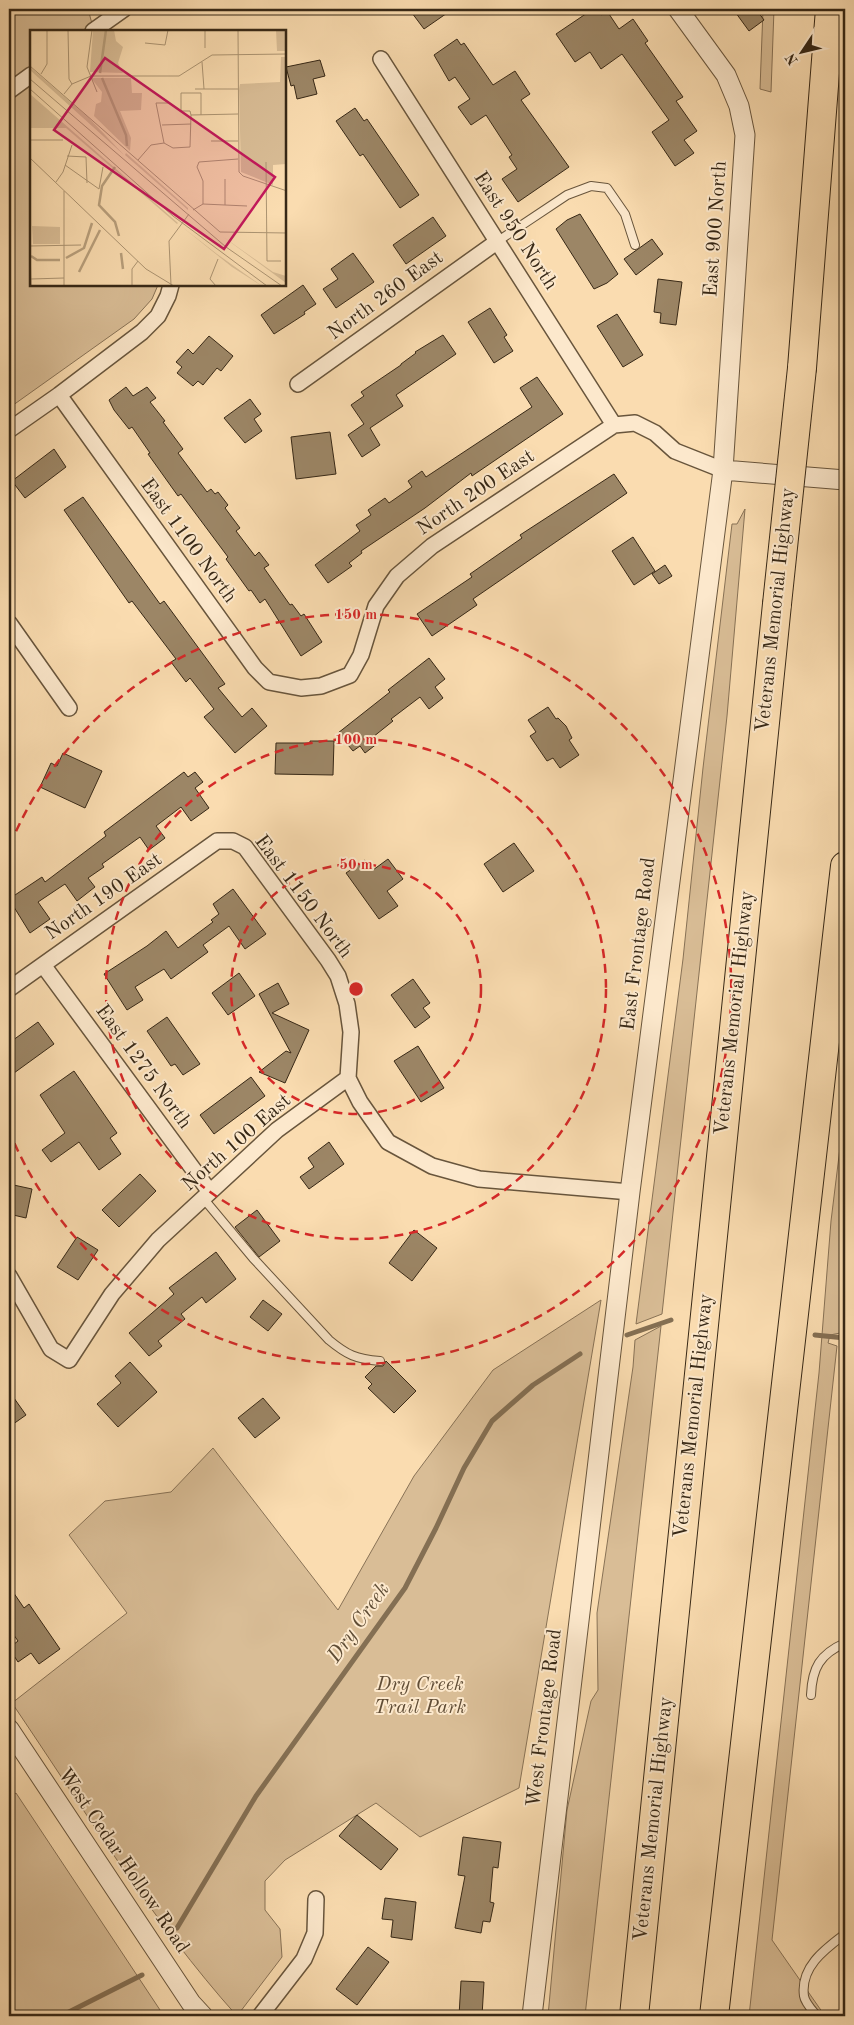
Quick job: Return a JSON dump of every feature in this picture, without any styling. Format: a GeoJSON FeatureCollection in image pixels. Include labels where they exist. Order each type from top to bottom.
{"type":"FeatureCollection","features":[{"type":"Feature","properties":{"kind":"highway","name":"Veterans Memorial Highway"},"geometry":{"type":"LineString","coordinates":[[634,2016],[802,368],[830,9]]}},
{"type":"Feature","properties":{"kind":"highway"},"geometry":{"type":"LineString","coordinates":[[714,2016],[845,866]]}},
{"type":"Feature","properties":{"kind":"street"},"geometry":{"type":"LineString","coordinates":[[95,30],[124,9]]}},
{"type":"Feature","properties":{"kind":"street","name":"East 900 North"},"geometry":{"type":"LineString","coordinates":[[678,9],[726,75],[739,106],[745,135],[723,470]]}},
{"type":"Feature","properties":{"kind":"street","name":"East 950 North"},"geometry":{"type":"LineString","coordinates":[[381,59],[614,425]]}},
{"type":"Feature","properties":{"kind":"street"},"geometry":{"type":"LineString","coordinates":[[9,91],[30,76]]}},
{"type":"Feature","properties":{"kind":"street","name":"North 260 East"},"geometry":{"type":"LineString","coordinates":[[298,384],[498,241]]}},
{"type":"Feature","properties":{"kind":"street"},"geometry":{"type":"LineString","coordinates":[[9,430],[142,332],[158,316],[170,290]]}},
{"type":"Feature","properties":{"kind":"street","name":"East 1100 North"},"geometry":{"type":"LineString","coordinates":[[59,395],[255,668],[270,682],[301,688]]}},
{"type":"Feature","properties":{"kind":"street"},"geometry":{"type":"LineString","coordinates":[[614,425],[635,423],[655,433],[675,451],[723,470],[845,480]]}},
{"type":"Feature","properties":{"kind":"street","name":"North 200 East"},"geometry":{"type":"LineString","coordinates":[[301,688],[321,686],[350,675],[361,655],[376,606],[397,576],[432,546],[614,425]]}},
{"type":"Feature","properties":{"kind":"street","name":"East Frontage Road"},"geometry":{"type":"LineString","coordinates":[[602,1424],[723,470]]}},
{"type":"Feature","properties":{"kind":"street"},"geometry":{"type":"LineString","coordinates":[[9,623],[70,708]]}},
{"type":"Feature","properties":{"kind":"street","name":"North 190 East"},"geometry":{"type":"LineString","coordinates":[[9,989],[217,841],[222,841]]}},
{"type":"Feature","properties":{"kind":"street","name":"East 1150 North"},"geometry":{"type":"LineString","coordinates":[[222,841],[233,841],[245,847],[338,976],[347,1004],[351,1032],[348,1078]]}},
{"type":"Feature","properties":{"kind":"street","name":"East 1275 North"},"geometry":{"type":"LineString","coordinates":[[44,965],[207,1195]]}},
{"type":"Feature","properties":{"kind":"street"},"geometry":{"type":"LineString","coordinates":[[348,1078],[360,1102],[388,1142],[432,1166],[479,1179],[630,1192]]}},
{"type":"Feature","properties":{"kind":"street","name":"North 100 East"},"geometry":{"type":"LineString","coordinates":[[9,1276],[51,1349],[70,1360],[112,1294],[158,1240],[277,1130],[348,1078]]}},
{"type":"Feature","properties":{"kind":"street","name":"West Frontage Road"},"geometry":{"type":"LineString","coordinates":[[532,2016],[602,1424]]}},
{"type":"Feature","properties":{"kind":"street","name":"West Cedar Hollow Road"},"geometry":{"type":"LineString","coordinates":[[9,1729],[191,2003],[202,2016]]}},
{"type":"Feature","properties":{"kind":"street"},"geometry":{"type":"LineString","coordinates":[[260,2016],[304,1959],[315,1933],[316,1899]]}},
{"type":"Feature","properties":{"kind":"lane"},"geometry":{"type":"LineString","coordinates":[[498,241],[566,195],[591,186],[607,188],[625,214],[635,245]]}},
{"type":"Feature","properties":{"kind":"lane"},"geometry":{"type":"LineString","coordinates":[[9,271],[9,281]]}},
{"type":"Feature","properties":{"kind":"lane"},"geometry":{"type":"LineString","coordinates":[[207,1195],[254,1258],[329,1340],[342,1351],[359,1359],[380,1361]]}},
{"type":"Feature","properties":{"kind":"lane"},"geometry":{"type":"LineString","coordinates":[[811,1695],[811,1683],[820,1660],[831,1649],[845,1643]]}},
{"type":"Feature","properties":{"kind":"lane"},"geometry":{"type":"LineString","coordinates":[[817,2016],[804,1997],[806,1973],[822,1952],[845,1934]]}},
{"type":"Feature","properties":{"kind":"green space"},"geometry":{"type":"Polygon","coordinates":[[[19,9],[88,9],[94,30],[30,30],[30,286],[158,286],[152,299],[134,319],[9,408],[9,16],[19,9]]]}},
{"type":"Feature","properties":{"kind":"green space"},"geometry":{"type":"Polygon","coordinates":[[[763,9],[774,9],[771,92],[760,89],[763,9]]]}},
{"type":"Feature","properties":{"kind":"green space"},"geometry":{"type":"Polygon","coordinates":[[[745,509],[727,716],[662,1314],[636,1324],[683,959],[703,768],[732,524],[737,524],[745,509]]]}},
{"type":"Feature","properties":{"kind":"green space"},"geometry":{"type":"Polygon","coordinates":[[[845,1107],[845,1276],[840,1333],[830,1335],[828,1343],[837,1346],[772,1940],[825,2016],[749,2016],[819,1373],[831,1221],[845,1107]]]}},
{"type":"Feature","properties":{"kind":"green space","name":"Dry Creek Trail Park"},"geometry":{"type":"Polygon","coordinates":[[[601,1300],[519,1788],[420,1837],[376,1803],[285,1860],[265,1881],[265,1910],[280,1929],[282,1957],[237,2016],[176,1942],[147,1903],[12,1703],[127,1613],[69,1535],[105,1501],[171,1492],[213,1448],[338,1610],[414,1476],[493,1370],[601,1300]]]}},
{"type":"Feature","properties":{"kind":"green space"},"geometry":{"type":"Polygon","coordinates":[[[661,1326],[585,2016],[548,2016],[567,1810],[591,1701],[598,1690],[597,1613],[633,1367],[635,1340],[661,1326]]]}},
{"type":"Feature","properties":{"kind":"green space"},"geometry":{"type":"Polygon","coordinates":[[[16,1793],[164,2016],[9,2016],[9,1798],[16,1793]]]}},
{"type":"Feature","properties":{"kind":"building"},"geometry":{"type":"Polygon","coordinates":[[[409,9],[453,9],[424,29],[409,9]]]}},
{"type":"Feature","properties":{"kind":"building"},"geometry":{"type":"Polygon","coordinates":[[[593,9],[596,9],[601,15],[607,11],[619,29],[633,19],[648,41],[645,43],[683,97],[676,101],[697,131],[684,140],[694,153],[675,166],[652,132],[669,120],[622,54],[601,69],[590,52],[575,62],[556,34],[593,9]]]}},
{"type":"Feature","properties":{"kind":"building"},"geometry":{"type":"Polygon","coordinates":[[[733,9],[756,9],[764,20],[749,31],[733,9]]]}},
{"type":"Feature","properties":{"kind":"building"},"geometry":{"type":"Polygon","coordinates":[[[457,39],[461,45],[464,43],[493,85],[515,71],[530,94],[521,100],[569,167],[518,202],[502,179],[517,169],[509,157],[512,155],[486,115],[471,125],[458,107],[470,99],[455,77],[449,81],[434,55],[457,39]]]}},
{"type":"Feature","properties":{"kind":"building"},"geometry":{"type":"Polygon","coordinates":[[[320,60],[325,76],[313,79],[317,94],[297,99],[294,85],[291,86],[286,67],[320,60]]]}},
{"type":"Feature","properties":{"kind":"building"},"geometry":{"type":"Polygon","coordinates":[[[355,108],[364,121],[367,119],[419,195],[400,208],[363,154],[360,156],[336,121],[355,108]]]}},
{"type":"Feature","properties":{"kind":"building"},"geometry":{"type":"Polygon","coordinates":[[[580,214],[618,274],[607,283],[594,289],[556,229],[567,220],[580,214]]]}},
{"type":"Feature","properties":{"kind":"building"},"geometry":{"type":"Polygon","coordinates":[[[433,217],[446,236],[406,264],[393,245],[433,217]]]}},
{"type":"Feature","properties":{"kind":"building"},"geometry":{"type":"Polygon","coordinates":[[[652,239],[663,254],[636,275],[624,259],[652,239]]]}},
{"type":"Feature","properties":{"kind":"building"},"geometry":{"type":"Polygon","coordinates":[[[353,253],[374,282],[336,308],[323,289],[338,279],[331,269],[353,253]]]}},
{"type":"Feature","properties":{"kind":"building"},"geometry":{"type":"Polygon","coordinates":[[[658,279],[682,282],[676,325],[660,323],[661,313],[654,312],[658,279]]]}},
{"type":"Feature","properties":{"kind":"building"},"geometry":{"type":"Polygon","coordinates":[[[303,285],[316,304],[304,312],[305,314],[274,334],[261,315],[303,285]]]}},
{"type":"Feature","properties":{"kind":"building"},"geometry":{"type":"Polygon","coordinates":[[[490,308],[507,335],[504,337],[513,351],[494,363],[468,322],[490,308]]]}},
{"type":"Feature","properties":{"kind":"building"},"geometry":{"type":"Polygon","coordinates":[[[617,314],[643,355],[623,367],[597,326],[617,314]]]}},
{"type":"Feature","properties":{"kind":"building"},"geometry":{"type":"Polygon","coordinates":[[[443,335],[456,354],[396,395],[403,406],[370,428],[380,445],[362,457],[348,435],[364,424],[351,405],[364,396],[361,392],[401,365],[415,352],[443,335]]]}},
{"type":"Feature","properties":{"kind":"building"},"geometry":{"type":"Polygon","coordinates":[[[209,336],[233,356],[221,371],[217,368],[203,385],[198,381],[193,386],[177,373],[182,367],[176,362],[188,349],[193,354],[209,336]]]}},
{"type":"Feature","properties":{"kind":"building"},"geometry":{"type":"Polygon","coordinates":[[[537,377],[563,414],[472,476],[471,473],[425,508],[361,551],[362,553],[349,563],[352,566],[328,583],[315,565],[360,531],[356,525],[371,515],[368,510],[385,498],[389,503],[412,487],[408,481],[422,471],[426,477],[532,407],[520,388],[537,377]]]}},
{"type":"Feature","properties":{"kind":"building"},"geometry":{"type":"Polygon","coordinates":[[[126,387],[133,396],[147,387],[156,398],[150,402],[183,449],[178,453],[207,492],[211,489],[215,494],[218,492],[228,505],[225,508],[240,528],[236,531],[255,556],[259,552],[269,565],[264,568],[290,605],[292,604],[301,616],[304,614],[322,642],[301,656],[265,599],[260,603],[251,590],[249,591],[226,559],[228,557],[181,494],[178,496],[148,454],[150,453],[132,427],[129,429],[114,410],[109,400],[126,387]]]}},
{"type":"Feature","properties":{"kind":"building"},"geometry":{"type":"Polygon","coordinates":[[[250,399],[261,414],[254,419],[262,431],[245,443],[224,418],[250,399]]]}},
{"type":"Feature","properties":{"kind":"building"},"geometry":{"type":"Polygon","coordinates":[[[330,432],[336,474],[296,479],[291,437],[330,432]]]}},
{"type":"Feature","properties":{"kind":"building"},"geometry":{"type":"Polygon","coordinates":[[[54,449],[66,467],[25,498],[12,481],[54,449]]]}},
{"type":"Feature","properties":{"kind":"building"},"geometry":{"type":"Polygon","coordinates":[[[614,474],[627,493],[473,599],[477,605],[432,636],[417,614],[472,577],[470,574],[522,538],[520,535],[614,474]]]}},
{"type":"Feature","properties":{"kind":"building"},"geometry":{"type":"Polygon","coordinates":[[[83,497],[160,604],[164,601],[225,684],[218,688],[242,717],[252,708],[267,726],[235,753],[204,717],[214,709],[190,678],[186,682],[171,662],[176,659],[132,601],[129,603],[64,510],[83,497]]]}},
{"type":"Feature","properties":{"kind":"building"},"geometry":{"type":"Polygon","coordinates":[[[633,537],[655,571],[634,585],[612,551],[633,537]]]}},
{"type":"Feature","properties":{"kind":"building"},"geometry":{"type":"Polygon","coordinates":[[[665,565],[672,576],[659,584],[652,574],[665,565]]]}},
{"type":"Feature","properties":{"kind":"building"},"geometry":{"type":"Polygon","coordinates":[[[429,658],[445,679],[435,687],[443,698],[429,709],[420,697],[391,719],[393,721],[373,737],[378,743],[365,753],[360,746],[353,751],[338,733],[429,658]]]}},
{"type":"Feature","properties":{"kind":"building"},"geometry":{"type":"Polygon","coordinates":[[[548,707],[556,719],[558,718],[566,726],[572,738],[569,740],[579,755],[560,768],[553,758],[547,761],[530,736],[536,732],[528,720],[548,707]]]}},
{"type":"Feature","properties":{"kind":"building"},"geometry":{"type":"Polygon","coordinates":[[[310,741],[334,741],[333,775],[275,774],[276,743],[310,743],[310,741]]]}},
{"type":"Feature","properties":{"kind":"building"},"geometry":{"type":"Polygon","coordinates":[[[63,753],[102,771],[85,808],[40,787],[51,763],[57,766],[63,753]]]}},
{"type":"Feature","properties":{"kind":"building"},"geometry":{"type":"Polygon","coordinates":[[[184,772],[188,777],[195,772],[203,782],[195,788],[209,808],[191,821],[181,807],[156,826],[165,838],[149,850],[140,837],[102,864],[104,867],[88,878],[95,887],[77,901],[65,884],[38,902],[50,919],[30,933],[9,899],[42,877],[45,882],[106,836],[104,832],[184,772]]]}},
{"type":"Feature","properties":{"kind":"building"},"geometry":{"type":"Polygon","coordinates":[[[514,843],[534,871],[503,892],[484,864],[514,843]]]}},
{"type":"Feature","properties":{"kind":"building"},"geometry":{"type":"Polygon","coordinates":[[[388,859],[403,879],[387,891],[398,906],[379,919],[346,873],[365,860],[373,870],[388,859]]]}},
{"type":"Feature","properties":{"kind":"building"},"geometry":{"type":"Polygon","coordinates":[[[233,889],[266,934],[245,949],[229,926],[203,945],[208,952],[171,979],[164,969],[135,987],[143,1000],[127,1010],[104,974],[166,931],[178,948],[213,922],[211,920],[219,914],[213,904],[233,889]]]}},
{"type":"Feature","properties":{"kind":"building"},"geometry":{"type":"Polygon","coordinates":[[[239,973],[255,996],[228,1015],[212,993],[239,973]]]}},
{"type":"Feature","properties":{"kind":"building"},"geometry":{"type":"Polygon","coordinates":[[[413,979],[430,1003],[423,1008],[430,1017],[415,1028],[391,995],[413,979]]]}},
{"type":"Feature","properties":{"kind":"building"},"geometry":{"type":"Polygon","coordinates":[[[278,983],[289,1004],[272,1013],[309,1030],[285,1083],[259,1072],[286,1051],[291,1053],[259,994],[278,983]]]}},
{"type":"Feature","properties":{"kind":"building"},"geometry":{"type":"Polygon","coordinates":[[[167,1017],[200,1064],[183,1075],[175,1064],[171,1066],[147,1031],[167,1017]]]}},
{"type":"Feature","properties":{"kind":"building"},"geometry":{"type":"Polygon","coordinates":[[[38,1022],[54,1044],[14,1073],[9,1066],[9,1043],[38,1022]]]}},
{"type":"Feature","properties":{"kind":"building"},"geometry":{"type":"Polygon","coordinates":[[[418,1046],[444,1088],[421,1102],[394,1061],[418,1046]]]}},
{"type":"Feature","properties":{"kind":"building"},"geometry":{"type":"Polygon","coordinates":[[[74,1071],[117,1133],[110,1138],[121,1154],[99,1170],[79,1142],[51,1162],[42,1150],[65,1133],[40,1095],[74,1071]]]}},
{"type":"Feature","properties":{"kind":"building"},"geometry":{"type":"Polygon","coordinates":[[[251,1077],[265,1096],[214,1134],[200,1115],[251,1077]]]}},
{"type":"Feature","properties":{"kind":"building"},"geometry":{"type":"Polygon","coordinates":[[[329,1142],[344,1164],[309,1189],[300,1177],[314,1167],[308,1158],[329,1142]]]}},
{"type":"Feature","properties":{"kind":"building"},"geometry":{"type":"Polygon","coordinates":[[[140,1174],[156,1191],[119,1227],[102,1210],[140,1174]]]}},
{"type":"Feature","properties":{"kind":"building"},"geometry":{"type":"Polygon","coordinates":[[[9,1184],[32,1189],[26,1218],[9,1214],[9,1184]]]}},
{"type":"Feature","properties":{"kind":"building"},"geometry":{"type":"Polygon","coordinates":[[[257,1210],[280,1241],[259,1257],[235,1227],[257,1210]]]}},
{"type":"Feature","properties":{"kind":"building"},"geometry":{"type":"Polygon","coordinates":[[[414,1230],[437,1248],[412,1281],[389,1263],[414,1230]]]}},
{"type":"Feature","properties":{"kind":"building"},"geometry":{"type":"Polygon","coordinates":[[[77,1237],[98,1250],[78,1280],[57,1267],[77,1237]]]}},
{"type":"Feature","properties":{"kind":"building"},"geometry":{"type":"Polygon","coordinates":[[[216,1252],[236,1279],[206,1303],[202,1297],[181,1314],[185,1319],[158,1341],[162,1346],[149,1356],[129,1333],[174,1294],[169,1288],[216,1252]]]}},
{"type":"Feature","properties":{"kind":"building"},"geometry":{"type":"Polygon","coordinates":[[[263,1300],[282,1314],[268,1331],[250,1317],[263,1300]]]}},
{"type":"Feature","properties":{"kind":"building"},"geometry":{"type":"Polygon","coordinates":[[[386,1361],[416,1391],[394,1413],[368,1388],[372,1384],[365,1377],[376,1366],[383,1366],[386,1361]]]}},
{"type":"Feature","properties":{"kind":"building"},"geometry":{"type":"Polygon","coordinates":[[[130,1362],[157,1392],[118,1427],[97,1404],[121,1383],[115,1376],[130,1362]]]}},
{"type":"Feature","properties":{"kind":"building"},"geometry":{"type":"Polygon","coordinates":[[[9,1391],[26,1415],[9,1427],[9,1391]]]}},
{"type":"Feature","properties":{"kind":"building"},"geometry":{"type":"Polygon","coordinates":[[[263,1398],[280,1418],[255,1438],[238,1418],[263,1398]]]}},
{"type":"Feature","properties":{"kind":"building"},"geometry":{"type":"Polygon","coordinates":[[[9,1586],[24,1608],[29,1604],[60,1649],[39,1664],[31,1653],[18,1662],[9,1648],[18,1641],[9,1628],[9,1586]]]}},
{"type":"Feature","properties":{"kind":"building"},"geometry":{"type":"Polygon","coordinates":[[[357,1815],[398,1849],[381,1870],[339,1836],[357,1815]]]}},
{"type":"Feature","properties":{"kind":"building"},"geometry":{"type":"Polygon","coordinates":[[[463,1837],[501,1842],[498,1868],[493,1867],[490,1902],[494,1903],[490,1922],[483,1921],[481,1933],[455,1928],[465,1876],[458,1875],[463,1837]]]}},
{"type":"Feature","properties":{"kind":"building"},"geometry":{"type":"Polygon","coordinates":[[[385,1898],[416,1902],[412,1940],[391,1937],[393,1920],[382,1919],[385,1898]]]}},
{"type":"Feature","properties":{"kind":"building"},"geometry":{"type":"Polygon","coordinates":[[[368,1947],[389,1962],[357,2005],[336,1989],[368,1947]]]}},
{"type":"Feature","properties":{"kind":"building"},"geometry":{"type":"Polygon","coordinates":[[[461,1981],[484,1982],[482,2016],[459,2016],[461,1981]]]}},
{"type":"Feature","properties":{"kind":"waterway","name":"Dry Creek"},"geometry":{"type":"LineString","coordinates":[[627,1335],[671,1320]]}},
{"type":"Feature","properties":{"kind":"waterway","name":"Dry Creek"},"geometry":{"type":"LineString","coordinates":[[815,1335],[845,1338]]}},
{"type":"Feature","properties":{"kind":"waterway","name":"Dry Creek"},"geometry":{"type":"LineString","coordinates":[[177,1928],[256,1796],[405,1588],[464,1468],[492,1421],[533,1385],[580,1354]]}},
{"type":"Feature","properties":{"kind":"waterway","name":"Dry Creek"},"geometry":{"type":"LineString","coordinates":[[61,2016],[142,1975]]}}]}
